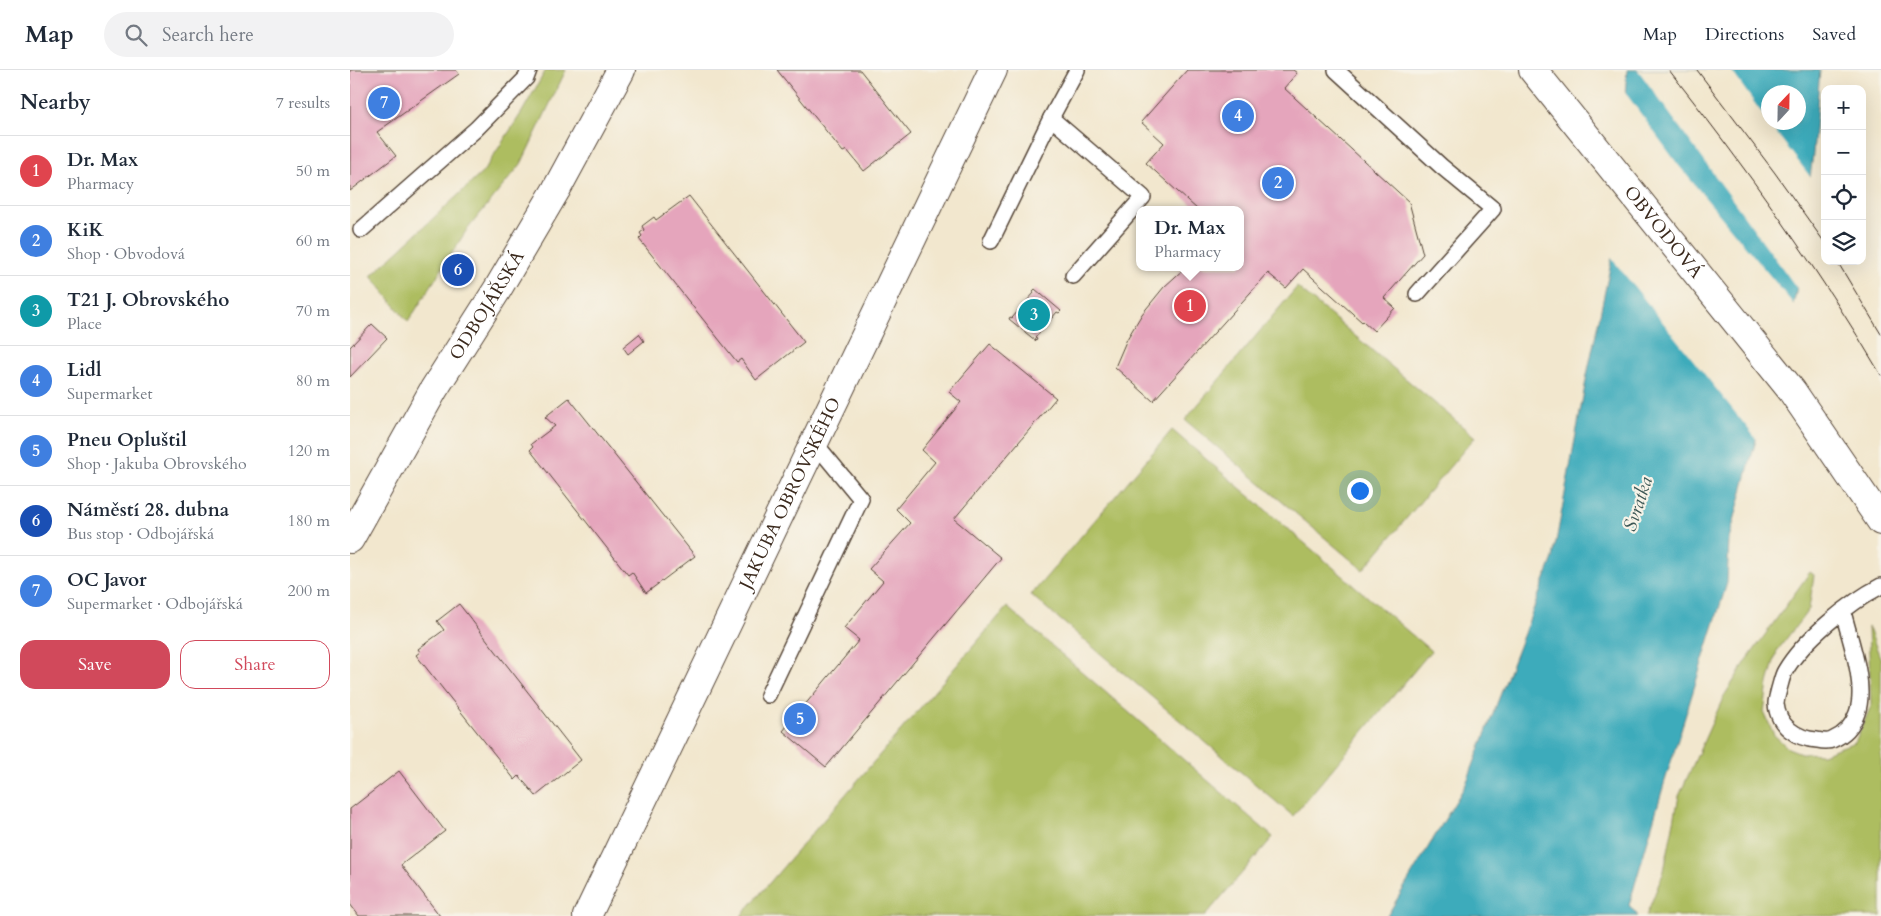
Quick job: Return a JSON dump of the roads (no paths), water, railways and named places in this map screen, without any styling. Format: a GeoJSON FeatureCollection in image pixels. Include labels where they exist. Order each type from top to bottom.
{"type":"FeatureCollection","features":[{"type":"Feature","properties":{"kind":"street","name":"ODBOJÁŘSKÁ"},"geometry":{"type":"LineString","coordinates":[[350,539],[434,388],[497,290],[556,190],[621,70]]}},
{"type":"Feature","properties":{"kind":"street","name":"JAKUBA OBROVSKÉHO"},"geometry":{"type":"LineString","coordinates":[[587,916],[992,70]]}},
{"type":"Feature","properties":{"kind":"street","name":"OBVODOVÁ"},"geometry":{"type":"LineString","coordinates":[[1534,70],[1792,391],[1881,521]]}},
{"type":"Feature","properties":{"kind":"lane"},"geometry":{"type":"LineString","coordinates":[[361,230],[476,130],[526,78],[529,70]]}},
{"type":"Feature","properties":{"kind":"lane"},"geometry":{"type":"LineString","coordinates":[[991,241],[1051,118],[1078,70]]}},
{"type":"Feature","properties":{"kind":"lane"},"geometry":{"type":"LineString","coordinates":[[1336,70],[1440,166],[1493,209],[1417,294]]}},
{"type":"Feature","properties":{"kind":"lane"},"geometry":{"type":"LineString","coordinates":[[1051,118],[1143,197],[1073,276]]}},
{"type":"Feature","properties":{"kind":"lane"},"geometry":{"type":"LineString","coordinates":[[768,695],[860,499],[814,442]]}},
{"type":"Feature","properties":{"kind":"lane"},"geometry":{"type":"LineString","coordinates":[[1843,612],[1853,649],[1860,689],[1858,712],[1848,730],[1831,741],[1809,740],[1789,731],[1780,720],[1776,703],[1784,672],[1807,642],[1843,612],[1881,586]]}},
{"type":"Feature","properties":{"kind":"water","name":"Svratka"},"geometry":{"type":"Polygon","coordinates":[[[1627,70],[1820,70],[1813,154],[1796,293],[1729,539],[1727,583],[1664,784],[1629,905],[1638,916],[1387,916],[1466,784],[1553,558],[1587,375],[1612,258],[1627,70]]]}},
{"type":"Feature","properties":{"kind":"tram line"},"geometry":{"type":"LineString","coordinates":[[1669,70],[1726,144],[1807,257],[1881,375]]}},
{"type":"Feature","properties":{"kind":"tram line"},"geometry":{"type":"LineString","coordinates":[[1697,70],[1821,237]]}},
{"type":"Feature","properties":{"kind":"tram line"},"geometry":{"type":"LineString","coordinates":[[1839,265],[1881,334]]}},
{"type":"Feature","properties":{"kind":"place","name":"OC Javor"},"geometry":{"type":"Point","coordinates":[384,103]}},
{"type":"Feature","properties":{"kind":"place","name":"Lidl"},"geometry":{"type":"Point","coordinates":[1238,116]}},
{"type":"Feature","properties":{"kind":"place","name":"KiK"},"geometry":{"type":"Point","coordinates":[1278,183]}},
{"type":"Feature","properties":{"kind":"place","name":"Náměstí 28. dubna"},"geometry":{"type":"Point","coordinates":[458,270]}},
{"type":"Feature","properties":{"kind":"place","name":"Dr. Max"},"geometry":{"type":"Point","coordinates":[1190,306]}},
{"type":"Feature","properties":{"kind":"place","name":"T21 J. Obrovského"},"geometry":{"type":"Point","coordinates":[1034,315]}},
{"type":"Feature","properties":{"kind":"place","name":"Pneu Opluštil"},"geometry":{"type":"Point","coordinates":[800,719]}}]}
